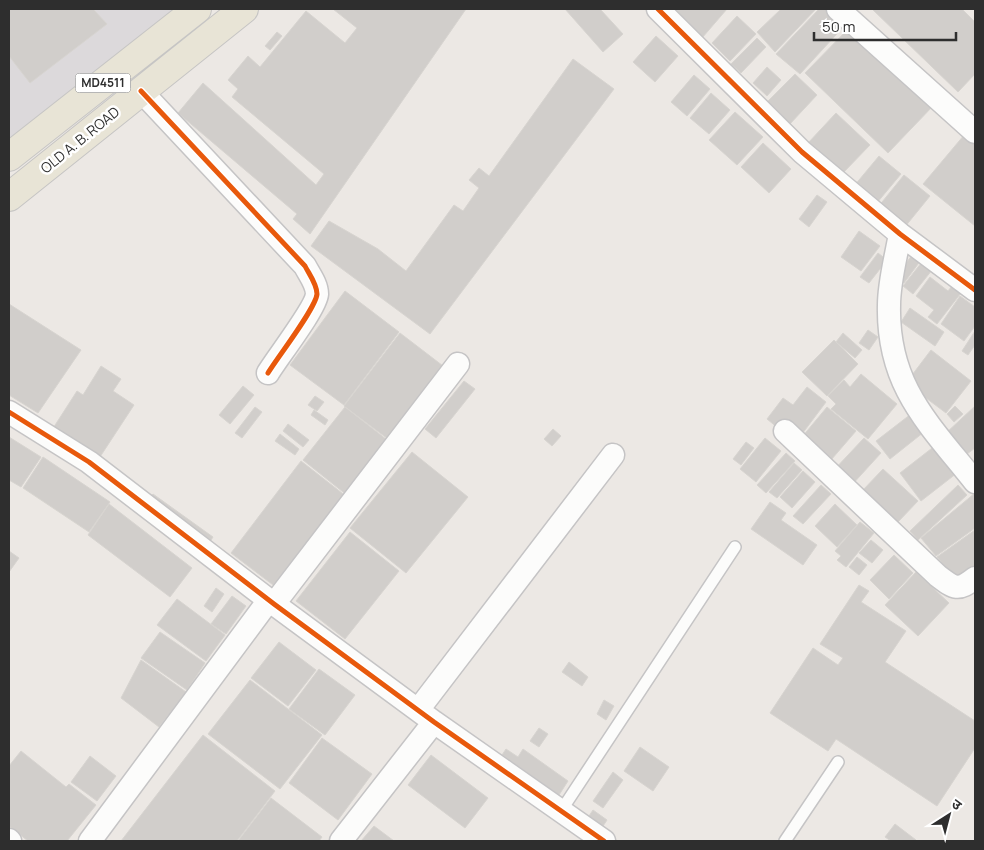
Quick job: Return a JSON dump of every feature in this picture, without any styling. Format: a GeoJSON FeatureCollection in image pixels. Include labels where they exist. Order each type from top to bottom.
{"type":"FeatureCollection","features":[{"type":"Feature","properties":{"kind":"main road","name":"MD4511"},"geometry":{"type":"LineString","coordinates":[[9,156],[198,9]]}},
{"type":"Feature","properties":{"kind":"main road","name":"OLD A. B. ROAD"},"geometry":{"type":"LineString","coordinates":[[9,197],[244,9]]}},
{"type":"Feature","properties":{"kind":"street"},"geometry":{"type":"LineString","coordinates":[[658,9],[802,152],[900,234],[975,290]]}},
{"type":"Feature","properties":{"kind":"street"},"geometry":{"type":"LineString","coordinates":[[838,9],[975,132]]}},
{"type":"Feature","properties":{"kind":"street"},"geometry":{"type":"LineString","coordinates":[[141,91],[305,266],[314,283],[317,294],[312,308],[268,373]]}},
{"type":"Feature","properties":{"kind":"street"},"geometry":{"type":"LineString","coordinates":[[900,234],[889,305],[892,342],[901,382],[917,410],[975,482]]}},
{"type":"Feature","properties":{"kind":"street"},"geometry":{"type":"LineString","coordinates":[[90,841],[271,602],[458,364]]}},
{"type":"Feature","properties":{"kind":"street"},"geometry":{"type":"LineString","coordinates":[[9,412],[88,462],[271,602],[426,716],[561,811],[595,839]]}},
{"type":"Feature","properties":{"kind":"street"},"geometry":{"type":"LineString","coordinates":[[785,431],[938,576],[952,587],[963,587],[975,578]]}},
{"type":"Feature","properties":{"kind":"street"},"geometry":{"type":"LineString","coordinates":[[341,841],[426,716],[613,455]]}},
{"type":"Feature","properties":{"kind":"lane"},"geometry":{"type":"LineString","coordinates":[[561,811],[735,547]]}},
{"type":"Feature","properties":{"kind":"lane"},"geometry":{"type":"LineString","coordinates":[[785,841],[838,762]]}},
{"type":"Feature","properties":{"kind":"shaded area"},"geometry":{"type":"Polygon","coordinates":[[[9,9],[174,9],[9,142],[9,9]]]}},
{"type":"Feature","properties":{"kind":"building"},"geometry":{"type":"Polygon","coordinates":[[[9,9],[93,9],[107,24],[30,83],[9,56],[9,9]]]}},
{"type":"Feature","properties":{"kind":"building"},"geometry":{"type":"Polygon","coordinates":[[[333,9],[466,9],[310,234],[293,219],[297,214],[178,113],[203,83],[316,185],[324,174],[232,97],[238,89],[228,80],[248,56],[260,67],[306,11],[345,43],[357,28],[333,9]]]}},
{"type":"Feature","properties":{"kind":"building"},"geometry":{"type":"Polygon","coordinates":[[[565,9],[600,9],[623,34],[603,52],[565,9]]]}},
{"type":"Feature","properties":{"kind":"building"},"geometry":{"type":"Polygon","coordinates":[[[678,9],[727,9],[702,38],[674,14],[678,9]]]}},
{"type":"Feature","properties":{"kind":"building"},"geometry":{"type":"Polygon","coordinates":[[[781,9],[816,9],[775,52],[757,32],[781,9]]]}},
{"type":"Feature","properties":{"kind":"building"},"geometry":{"type":"Polygon","coordinates":[[[819,9],[830,9],[846,24],[800,74],[776,54],[819,9]]]}},
{"type":"Feature","properties":{"kind":"building"},"geometry":{"type":"Polygon","coordinates":[[[872,9],[962,9],[975,22],[975,74],[958,92],[872,9]]]}},
{"type":"Feature","properties":{"kind":"building"},"geometry":{"type":"Polygon","coordinates":[[[737,16],[756,34],[730,61],[712,43],[737,16]]]}},
{"type":"Feature","properties":{"kind":"building"},"geometry":{"type":"Polygon","coordinates":[[[850,27],[933,106],[888,153],[805,73],[850,27]]]}},
{"type":"Feature","properties":{"kind":"building"},"geometry":{"type":"Polygon","coordinates":[[[277,32],[282,36],[270,50],[265,46],[277,32]]]}},
{"type":"Feature","properties":{"kind":"building"},"geometry":{"type":"Polygon","coordinates":[[[656,36],[678,56],[655,82],[633,62],[656,36]]]}},
{"type":"Feature","properties":{"kind":"building"},"geometry":{"type":"Polygon","coordinates":[[[757,38],[766,47],[741,73],[731,64],[757,38]]]}},
{"type":"Feature","properties":{"kind":"building"},"geometry":{"type":"Polygon","coordinates":[[[573,59],[614,89],[430,334],[311,246],[329,221],[378,249],[406,271],[454,205],[463,211],[479,188],[469,180],[479,168],[489,176],[573,59]]]}},
{"type":"Feature","properties":{"kind":"building"},"geometry":{"type":"Polygon","coordinates":[[[767,67],[781,80],[767,96],[753,83],[767,67]]]}},
{"type":"Feature","properties":{"kind":"building"},"geometry":{"type":"Polygon","coordinates":[[[795,74],[817,95],[789,125],[766,103],[795,74]]]}},
{"type":"Feature","properties":{"kind":"building"},"geometry":{"type":"Polygon","coordinates":[[[694,75],[710,89],[687,116],[671,102],[694,75]]]}},
{"type":"Feature","properties":{"kind":"building"},"geometry":{"type":"Polygon","coordinates":[[[711,93],[730,110],[709,134],[690,118],[711,93]]]}},
{"type":"Feature","properties":{"kind":"building"},"geometry":{"type":"Polygon","coordinates":[[[735,112],[763,137],[737,165],[709,140],[735,112]]]}},
{"type":"Feature","properties":{"kind":"building"},"geometry":{"type":"Polygon","coordinates":[[[836,113],[870,145],[842,174],[808,143],[836,113]]]}},
{"type":"Feature","properties":{"kind":"building"},"geometry":{"type":"Polygon","coordinates":[[[965,134],[975,143],[975,226],[923,184],[965,134]]]}},
{"type":"Feature","properties":{"kind":"building"},"geometry":{"type":"Polygon","coordinates":[[[763,143],[791,169],[769,193],[741,167],[763,143]]]}},
{"type":"Feature","properties":{"kind":"building"},"geometry":{"type":"Polygon","coordinates":[[[879,156],[901,174],[876,204],[854,186],[879,156]]]}},
{"type":"Feature","properties":{"kind":"building"},"geometry":{"type":"Polygon","coordinates":[[[904,175],[930,196],[904,228],[878,207],[904,175]]]}},
{"type":"Feature","properties":{"kind":"building"},"geometry":{"type":"Polygon","coordinates":[[[817,195],[827,202],[809,227],[799,219],[817,195]]]}},
{"type":"Feature","properties":{"kind":"building"},"geometry":{"type":"Polygon","coordinates":[[[859,231],[880,246],[861,271],[841,257],[859,231]]]}},
{"type":"Feature","properties":{"kind":"building"},"geometry":{"type":"Polygon","coordinates":[[[878,253],[887,260],[869,283],[860,277],[878,253]]]}},
{"type":"Feature","properties":{"kind":"building"},"geometry":{"type":"Polygon","coordinates":[[[913,254],[921,260],[904,283],[895,277],[913,254]]]}},
{"type":"Feature","properties":{"kind":"building"},"geometry":{"type":"Polygon","coordinates":[[[922,262],[932,270],[913,294],[903,286],[922,262]]]}},
{"type":"Feature","properties":{"kind":"building"},"geometry":{"type":"Polygon","coordinates":[[[930,277],[948,291],[952,286],[961,293],[937,324],[928,317],[934,310],[916,296],[930,277]]]}},
{"type":"Feature","properties":{"kind":"building"},"geometry":{"type":"Polygon","coordinates":[[[345,291],[399,332],[344,405],[290,365],[345,291]]]}},
{"type":"Feature","properties":{"kind":"building"},"geometry":{"type":"Polygon","coordinates":[[[960,296],[975,307],[975,326],[964,341],[941,324],[960,296]]]}},
{"type":"Feature","properties":{"kind":"building"},"geometry":{"type":"Polygon","coordinates":[[[9,304],[81,350],[38,413],[9,395],[9,304]]]}},
{"type":"Feature","properties":{"kind":"building"},"geometry":{"type":"Polygon","coordinates":[[[910,308],[944,332],[935,346],[901,322],[910,308]]]}},
{"type":"Feature","properties":{"kind":"building"},"geometry":{"type":"Polygon","coordinates":[[[868,330],[878,337],[869,350],[859,343],[868,330]]]}},
{"type":"Feature","properties":{"kind":"building"},"geometry":{"type":"Polygon","coordinates":[[[975,331],[975,345],[968,355],[962,351],[975,331]]]}},
{"type":"Feature","properties":{"kind":"building"},"geometry":{"type":"Polygon","coordinates":[[[400,333],[447,369],[392,442],[344,406],[400,333]]]}},
{"type":"Feature","properties":{"kind":"building"},"geometry":{"type":"Polygon","coordinates":[[[843,333],[862,350],[855,358],[836,342],[843,333]]]}},
{"type":"Feature","properties":{"kind":"building"},"geometry":{"type":"Polygon","coordinates":[[[834,340],[858,364],[827,396],[802,372],[834,340]]]}},
{"type":"Feature","properties":{"kind":"building"},"geometry":{"type":"Polygon","coordinates":[[[931,350],[971,381],[946,413],[906,383],[931,350]]]}},
{"type":"Feature","properties":{"kind":"building"},"geometry":{"type":"Polygon","coordinates":[[[101,366],[121,379],[113,391],[134,405],[96,463],[50,433],[77,391],[83,395],[101,366]]]}},
{"type":"Feature","properties":{"kind":"building"},"geometry":{"type":"Polygon","coordinates":[[[861,374],[897,404],[868,439],[831,409],[836,404],[828,396],[844,380],[850,387],[861,374]]]}},
{"type":"Feature","properties":{"kind":"building"},"geometry":{"type":"Polygon","coordinates":[[[464,381],[475,389],[436,438],[425,429],[464,381]]]}},
{"type":"Feature","properties":{"kind":"building"},"geometry":{"type":"Polygon","coordinates":[[[243,386],[254,395],[230,424],[219,415],[243,386]]]}},
{"type":"Feature","properties":{"kind":"building"},"geometry":{"type":"Polygon","coordinates":[[[807,387],[826,402],[799,438],[778,428],[767,419],[783,398],[793,405],[807,387]]]}},
{"type":"Feature","properties":{"kind":"building"},"geometry":{"type":"Polygon","coordinates":[[[315,396],[324,402],[317,411],[308,405],[315,396]]]}},
{"type":"Feature","properties":{"kind":"building"},"geometry":{"type":"Polygon","coordinates":[[[955,406],[963,414],[954,422],[947,414],[955,406]]]}},
{"type":"Feature","properties":{"kind":"building"},"geometry":{"type":"Polygon","coordinates":[[[975,406],[975,448],[967,454],[945,434],[975,406]]]}},
{"type":"Feature","properties":{"kind":"building"},"geometry":{"type":"Polygon","coordinates":[[[255,407],[262,412],[242,438],[235,433],[255,407]]]}},
{"type":"Feature","properties":{"kind":"building"},"geometry":{"type":"Polygon","coordinates":[[[345,407],[391,443],[348,496],[303,460],[345,407]]]}},
{"type":"Feature","properties":{"kind":"building"},"geometry":{"type":"Polygon","coordinates":[[[827,407],[856,431],[831,460],[802,437],[827,407]]]}},
{"type":"Feature","properties":{"kind":"building"},"geometry":{"type":"Polygon","coordinates":[[[314,410],[328,420],[325,425],[311,415],[314,410]]]}},
{"type":"Feature","properties":{"kind":"building"},"geometry":{"type":"Polygon","coordinates":[[[911,414],[924,432],[890,459],[876,441],[911,414]]]}},
{"type":"Feature","properties":{"kind":"building"},"geometry":{"type":"Polygon","coordinates":[[[288,424],[309,440],[303,447],[283,431],[288,424]]]}},
{"type":"Feature","properties":{"kind":"building"},"geometry":{"type":"Polygon","coordinates":[[[553,429],[561,436],[552,446],[544,439],[553,429]]]}},
{"type":"Feature","properties":{"kind":"building"},"geometry":{"type":"Polygon","coordinates":[[[280,434],[299,449],[295,455],[275,441],[280,434]]]}},
{"type":"Feature","properties":{"kind":"building"},"geometry":{"type":"Polygon","coordinates":[[[9,437],[41,457],[21,487],[9,480],[9,437]]]}},
{"type":"Feature","properties":{"kind":"building"},"geometry":{"type":"Polygon","coordinates":[[[765,438],[781,451],[756,482],[740,469],[765,438]]]}},
{"type":"Feature","properties":{"kind":"building"},"geometry":{"type":"Polygon","coordinates":[[[864,438],[881,453],[850,487],[833,471],[864,438]]]}},
{"type":"Feature","properties":{"kind":"building"},"geometry":{"type":"Polygon","coordinates":[[[746,442],[754,448],[741,465],[733,459],[746,442]]]}},
{"type":"Feature","properties":{"kind":"building"},"geometry":{"type":"Polygon","coordinates":[[[936,445],[957,473],[921,501],[900,473],[936,445]]]}},
{"type":"Feature","properties":{"kind":"building"},"geometry":{"type":"Polygon","coordinates":[[[412,452],[468,497],[406,573],[350,528],[412,452]]]}},
{"type":"Feature","properties":{"kind":"building"},"geometry":{"type":"Polygon","coordinates":[[[786,453],[795,461],[766,493],[757,485],[786,453]]]}},
{"type":"Feature","properties":{"kind":"building"},"geometry":{"type":"Polygon","coordinates":[[[43,457],[110,502],[89,532],[23,488],[43,457]]]}},
{"type":"Feature","properties":{"kind":"building"},"geometry":{"type":"Polygon","coordinates":[[[301,461],[347,497],[277,588],[231,553],[301,461]]]}},
{"type":"Feature","properties":{"kind":"building"},"geometry":{"type":"Polygon","coordinates":[[[794,463],[802,470],[777,498],[769,492],[794,463]]]}},
{"type":"Feature","properties":{"kind":"building"},"geometry":{"type":"Polygon","coordinates":[[[883,469],[918,501],[898,522],[863,490],[883,469]]]}},
{"type":"Feature","properties":{"kind":"building"},"geometry":{"type":"Polygon","coordinates":[[[803,471],[815,482],[792,508],[780,497],[803,471]]]}},
{"type":"Feature","properties":{"kind":"building"},"geometry":{"type":"Polygon","coordinates":[[[821,485],[831,494],[803,524],[793,516],[821,485]]]}},
{"type":"Feature","properties":{"kind":"building"},"geometry":{"type":"Polygon","coordinates":[[[958,485],[967,495],[918,540],[910,531],[958,485]]]}},
{"type":"Feature","properties":{"kind":"building"},"geometry":{"type":"Polygon","coordinates":[[[975,493],[975,528],[936,556],[921,538],[975,493]]]}},
{"type":"Feature","properties":{"kind":"building"},"geometry":{"type":"Polygon","coordinates":[[[153,494],[213,537],[207,546],[146,502],[153,494]]]}},
{"type":"Feature","properties":{"kind":"building"},"geometry":{"type":"Polygon","coordinates":[[[770,502],[786,513],[781,520],[817,545],[803,565],[751,529],[770,502]]]}},
{"type":"Feature","properties":{"kind":"building"},"geometry":{"type":"Polygon","coordinates":[[[109,504],[192,568],[170,597],[88,535],[109,504]]]}},
{"type":"Feature","properties":{"kind":"building"},"geometry":{"type":"Polygon","coordinates":[[[835,504],[857,525],[837,547],[815,526],[835,504]]]}},
{"type":"Feature","properties":{"kind":"building"},"geometry":{"type":"Polygon","coordinates":[[[860,522],[874,533],[846,567],[837,560],[841,556],[835,551],[860,522]]]}},
{"type":"Feature","properties":{"kind":"building"},"geometry":{"type":"Polygon","coordinates":[[[975,530],[975,568],[965,577],[952,575],[937,557],[975,530]]]}},
{"type":"Feature","properties":{"kind":"building"},"geometry":{"type":"Polygon","coordinates":[[[350,532],[399,571],[345,639],[296,601],[350,532]]]}},
{"type":"Feature","properties":{"kind":"building"},"geometry":{"type":"Polygon","coordinates":[[[871,540],[883,550],[872,563],[859,553],[871,540]]]}},
{"type":"Feature","properties":{"kind":"building"},"geometry":{"type":"Polygon","coordinates":[[[9,551],[19,558],[9,572],[9,551]]]}},
{"type":"Feature","properties":{"kind":"building"},"geometry":{"type":"Polygon","coordinates":[[[894,555],[913,573],[889,599],[870,580],[894,555]]]}},
{"type":"Feature","properties":{"kind":"building"},"geometry":{"type":"Polygon","coordinates":[[[857,557],[867,565],[859,575],[849,567],[857,557]]]}},
{"type":"Feature","properties":{"kind":"building"},"geometry":{"type":"Polygon","coordinates":[[[916,572],[949,603],[918,636],[885,605],[916,572]]]}},
{"type":"Feature","properties":{"kind":"building"},"geometry":{"type":"Polygon","coordinates":[[[859,585],[869,591],[861,602],[906,631],[885,662],[975,721],[975,748],[937,806],[836,739],[828,751],[770,713],[813,648],[838,665],[843,658],[820,644],[859,585]]]}},
{"type":"Feature","properties":{"kind":"building"},"geometry":{"type":"Polygon","coordinates":[[[216,588],[224,594],[212,612],[204,606],[216,588]]]}},
{"type":"Feature","properties":{"kind":"building"},"geometry":{"type":"Polygon","coordinates":[[[232,596],[246,606],[226,634],[211,624],[232,596]]]}},
{"type":"Feature","properties":{"kind":"building"},"geometry":{"type":"Polygon","coordinates":[[[177,599],[225,635],[206,661],[157,625],[177,599]]]}},
{"type":"Feature","properties":{"kind":"building"},"geometry":{"type":"Polygon","coordinates":[[[160,632],[205,663],[187,690],[141,658],[160,632]]]}},
{"type":"Feature","properties":{"kind":"building"},"geometry":{"type":"Polygon","coordinates":[[[279,642],[316,670],[288,706],[251,678],[279,642]]]}},
{"type":"Feature","properties":{"kind":"building"},"geometry":{"type":"Polygon","coordinates":[[[141,660],[186,692],[159,727],[121,698],[141,660]]]}},
{"type":"Feature","properties":{"kind":"building"},"geometry":{"type":"Polygon","coordinates":[[[569,662],[588,677],[582,686],[562,672],[569,662]]]}},
{"type":"Feature","properties":{"kind":"building"},"geometry":{"type":"Polygon","coordinates":[[[319,669],[355,695],[325,735],[289,709],[319,669]]]}},
{"type":"Feature","properties":{"kind":"building"},"geometry":{"type":"Polygon","coordinates":[[[250,680],[322,735],[280,789],[208,734],[250,680]]]}},
{"type":"Feature","properties":{"kind":"building"},"geometry":{"type":"Polygon","coordinates":[[[604,700],[614,706],[606,720],[597,714],[604,700]]]}},
{"type":"Feature","properties":{"kind":"building"},"geometry":{"type":"Polygon","coordinates":[[[539,728],[548,734],[539,747],[530,741],[539,728]]]}},
{"type":"Feature","properties":{"kind":"building"},"geometry":{"type":"Polygon","coordinates":[[[203,735],[275,791],[237,841],[121,841],[203,735]]]}},
{"type":"Feature","properties":{"kind":"building"},"geometry":{"type":"Polygon","coordinates":[[[322,738],[372,774],[338,820],[289,783],[322,738]]]}},
{"type":"Feature","properties":{"kind":"building"},"geometry":{"type":"Polygon","coordinates":[[[640,747],[669,767],[653,791],[624,771],[640,747]]]}},
{"type":"Feature","properties":{"kind":"building"},"geometry":{"type":"Polygon","coordinates":[[[506,749],[518,757],[523,749],[568,781],[559,795],[502,755],[506,749]]]}},
{"type":"Feature","properties":{"kind":"building"},"geometry":{"type":"Polygon","coordinates":[[[21,751],[66,787],[69,784],[96,805],[67,841],[28,841],[9,826],[9,766],[21,751]]]}},
{"type":"Feature","properties":{"kind":"building"},"geometry":{"type":"Polygon","coordinates":[[[431,755],[488,798],[465,828],[408,785],[431,755]]]}},
{"type":"Feature","properties":{"kind":"building"},"geometry":{"type":"Polygon","coordinates":[[[90,756],[116,776],[97,801],[71,782],[90,756]]]}},
{"type":"Feature","properties":{"kind":"building"},"geometry":{"type":"Polygon","coordinates":[[[613,772],[623,780],[603,808],[593,801],[613,772]]]}},
{"type":"Feature","properties":{"kind":"building"},"geometry":{"type":"Polygon","coordinates":[[[271,798],[322,837],[319,841],[238,841],[271,798]]]}},
{"type":"Feature","properties":{"kind":"building"},"geometry":{"type":"Polygon","coordinates":[[[593,810],[607,820],[603,826],[589,816],[593,810]]]}},
{"type":"Feature","properties":{"kind":"building"},"geometry":{"type":"Polygon","coordinates":[[[895,824],[916,840],[891,841],[885,837],[895,824]]]}},
{"type":"Feature","properties":{"kind":"building"},"geometry":{"type":"Polygon","coordinates":[[[374,826],[394,841],[361,841],[374,826]]]}},
{"type":"Feature","properties":{"kind":"cycle path"},"geometry":{"type":"LineString","coordinates":[[658,9],[802,152],[900,234],[975,290]]}},
{"type":"Feature","properties":{"kind":"cycle path"},"geometry":{"type":"LineString","coordinates":[[141,91],[305,266],[314,283],[317,290],[315,301],[296,333],[268,373]]}},
{"type":"Feature","properties":{"kind":"cycle path"},"geometry":{"type":"LineString","coordinates":[[9,412],[89,462],[274,604],[434,722],[604,841]]}}]}
